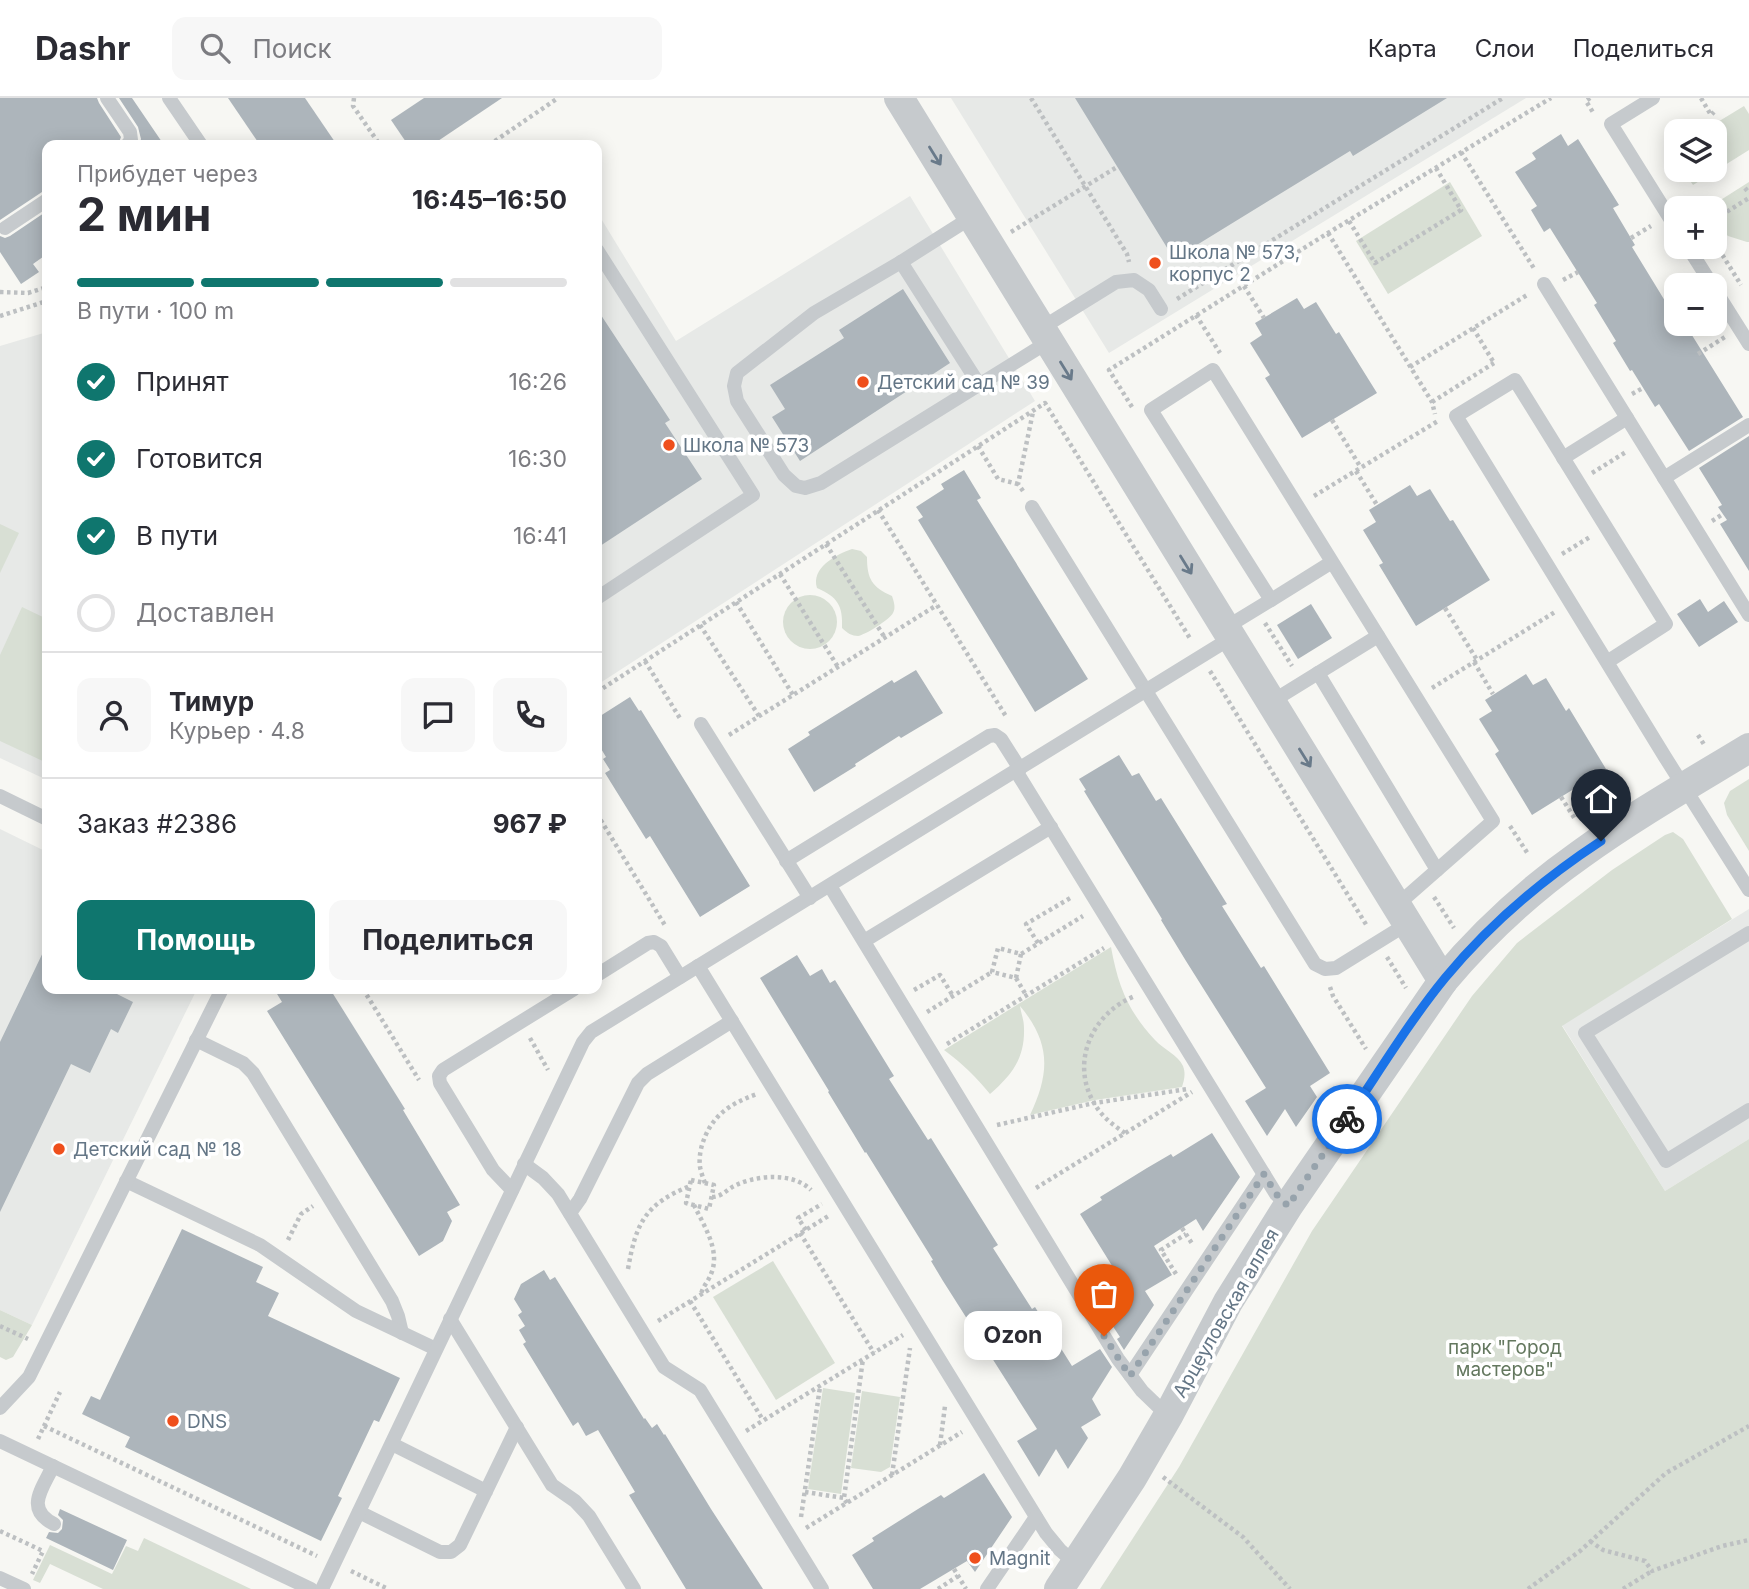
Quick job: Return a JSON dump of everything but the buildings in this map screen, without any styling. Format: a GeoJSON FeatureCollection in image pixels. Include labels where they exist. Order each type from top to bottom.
{"type":"FeatureCollection","features":[{"type":"Feature","properties":{"kind":"street"},"geometry":{"type":"LineString","coordinates":[[899,98],[1443,981]]}},
{"type":"Feature","properties":{"kind":"street","name":"Арцеуловская аллея"},"geometry":{"type":"LineString","coordinates":[[1059,1589],[1132,1478],[1228,1302],[1288,1206],[1443,981],[1468,951],[1522,901],[1581,854],[1749,748]]}},
{"type":"Feature","properties":{"kind":"lane"},"geometry":{"type":"LineString","coordinates":[[107,98],[130,132],[130,140]]}},
{"type":"Feature","properties":{"kind":"lane"},"geometry":{"type":"LineString","coordinates":[[169,98],[198,140]]}},
{"type":"Feature","properties":{"kind":"lane"},"geometry":{"type":"LineString","coordinates":[[1653,98],[1611,124],[1664,209]]}},
{"type":"Feature","properties":{"kind":"lane"},"geometry":{"type":"LineString","coordinates":[[5,228],[42,203]]}},
{"type":"Feature","properties":{"kind":"lane"},"geometry":{"type":"LineString","coordinates":[[972,217],[814,313],[737,373],[734,386],[737,401],[784,475],[796,486],[805,488],[821,483],[980,386],[1116,282],[1134,280],[1149,290],[1161,309]]}},
{"type":"Feature","properties":{"kind":"lane"},"geometry":{"type":"LineString","coordinates":[[602,258],[753,495],[602,595]]}},
{"type":"Feature","properties":{"kind":"lane"},"geometry":{"type":"LineString","coordinates":[[901,262],[980,386]]}},
{"type":"Feature","properties":{"kind":"lane"},"geometry":{"type":"LineString","coordinates":[[1544,284],[1749,615]]}},
{"type":"Feature","properties":{"kind":"lane"},"geometry":{"type":"LineString","coordinates":[[1727,309],[1749,344]]}},
{"type":"Feature","properties":{"kind":"lane"},"geometry":{"type":"LineString","coordinates":[[1032,507],[1315,964],[1325,970],[1336,968],[1378,942],[1402,915],[1425,882],[1493,821],[1213,370],[1151,410],[1271,600]]}},
{"type":"Feature","properties":{"kind":"lane"},"geometry":{"type":"LineString","coordinates":[[1607,662],[1666,624],[1515,380],[1456,416],[1570,602],[1684,787],[1749,890]]}},
{"type":"Feature","properties":{"kind":"lane"},"geometry":{"type":"LineString","coordinates":[[1563,458],[1627,418]]}},
{"type":"Feature","properties":{"kind":"lane"},"geometry":{"type":"LineString","coordinates":[[1664,478],[1749,425]]}},
{"type":"Feature","properties":{"kind":"lane"},"geometry":{"type":"LineString","coordinates":[[322,1589],[524,1164],[583,1042],[591,1032],[1202,657],[1257,609],[1332,562]]}},
{"type":"Feature","properties":{"kind":"lane"},"geometry":{"type":"LineString","coordinates":[[1271,702],[1378,636]]}},
{"type":"Feature","properties":{"kind":"lane"},"geometry":{"type":"LineString","coordinates":[[1318,673],[1437,870]]}},
{"type":"Feature","properties":{"kind":"lane"},"geometry":{"type":"LineString","coordinates":[[701,724],[810,898]]}},
{"type":"Feature","properties":{"kind":"lane"},"geometry":{"type":"LineString","coordinates":[[786,861],[989,736],[995,735],[1001,739],[1099,906],[1276,1194],[1288,1206]]}},
{"type":"Feature","properties":{"kind":"lane"},"geometry":{"type":"LineString","coordinates":[[0,796],[42,817]]}},
{"type":"Feature","properties":{"kind":"lane"},"geometry":{"type":"LineString","coordinates":[[864,942],[1051,827]]}},
{"type":"Feature","properties":{"kind":"lane"},"geometry":{"type":"LineString","coordinates":[[830,886],[1130,1376],[1168,1416]]}},
{"type":"Feature","properties":{"kind":"lane"},"geometry":{"type":"LineString","coordinates":[[1749,933],[1585,1033],[1666,1161],[1749,1110]]}},
{"type":"Feature","properties":{"kind":"lane"},"geometry":{"type":"LineString","coordinates":[[602,972],[648,943],[654,942],[661,946],[680,977]]}},
{"type":"Feature","properties":{"kind":"lane"},"geometry":{"type":"LineString","coordinates":[[698,966],[916,1327],[950,1376],[1046,1533],[1076,1564]]}},
{"type":"Feature","properties":{"kind":"lane"},"geometry":{"type":"LineString","coordinates":[[0,1408],[29,1377],[219,994]]}},
{"type":"Feature","properties":{"kind":"lane"},"geometry":{"type":"LineString","coordinates":[[512,1190],[493,1170],[440,1083],[439,1076],[443,1070],[566,994]]}},
{"type":"Feature","properties":{"kind":"lane"},"geometry":{"type":"LineString","coordinates":[[570,1213],[580,1199],[638,1083],[647,1074],[732,1021]]}},
{"type":"Feature","properties":{"kind":"lane"},"geometry":{"type":"LineString","coordinates":[[196,1040],[243,1063],[253,1073],[392,1301],[402,1333]]}},
{"type":"Feature","properties":{"kind":"lane"},"geometry":{"type":"LineString","coordinates":[[524,1164],[558,1194],[664,1367],[700,1390],[795,1535],[822,1589]]}},
{"type":"Feature","properties":{"kind":"lane"},"geometry":{"type":"LineString","coordinates":[[1130,1376],[1264,1174]]}},
{"type":"Feature","properties":{"kind":"lane"},"geometry":{"type":"LineString","coordinates":[[126,1181],[260,1245],[356,1311],[436,1349]]}},
{"type":"Feature","properties":{"kind":"lane"},"geometry":{"type":"LineString","coordinates":[[450,1320],[552,1485],[589,1516],[634,1589]]}},
{"type":"Feature","properties":{"kind":"lane"},"geometry":{"type":"LineString","coordinates":[[359,1512],[440,1552],[451,1552],[460,1545],[517,1427]]}},
{"type":"Feature","properties":{"kind":"lane"},"geometry":{"type":"LineString","coordinates":[[0,1441],[311,1589]]}},
{"type":"Feature","properties":{"kind":"lane"},"geometry":{"type":"LineString","coordinates":[[392,1444],[486,1491]]}},
{"type":"Feature","properties":{"kind":"lane"},"geometry":{"type":"LineString","coordinates":[[53,1466],[37,1500],[37,1511],[44,1519],[54,1524]]}},
{"type":"Feature","properties":{"kind":"lane"},"geometry":{"type":"LineString","coordinates":[[987,1589],[1036,1517]]}},
{"type":"Feature","properties":{"kind":"lane"},"geometry":{"type":"LineString","coordinates":[[0,1578],[27,1584]]}},
{"type":"Feature","properties":{"kind":"path"},"geometry":{"type":"LineString","coordinates":[[354,98],[353,106],[377,140]]}},
{"type":"Feature","properties":{"kind":"path"},"geometry":{"type":"LineString","coordinates":[[496,140],[558,98]]}},
{"type":"Feature","properties":{"kind":"path"},"geometry":{"type":"LineString","coordinates":[[1031,98],[1127,254],[1134,280]]}},
{"type":"Feature","properties":{"kind":"path"},"geometry":{"type":"LineString","coordinates":[[1161,309],[1503,98]]}},
{"type":"Feature","properties":{"kind":"path"},"geometry":{"type":"LineString","coordinates":[[1137,415],[1109,370],[1551,98]]}},
{"type":"Feature","properties":{"kind":"path"},"geometry":{"type":"LineString","coordinates":[[1590,98],[1586,101],[1591,110]]}},
{"type":"Feature","properties":{"kind":"path"},"geometry":{"type":"LineString","coordinates":[[1701,98],[1711,115],[1714,112]]}},
{"type":"Feature","properties":{"kind":"path"},"geometry":{"type":"LineString","coordinates":[[1410,367],[1544,284],[1461,152]]}},
{"type":"Feature","properties":{"kind":"path"},"geometry":{"type":"LineString","coordinates":[[989,246],[1117,167]]}},
{"type":"Feature","properties":{"kind":"path"},"geometry":{"type":"LineString","coordinates":[[1349,221],[1375,263],[1461,210],[1436,168]]}},
{"type":"Feature","properties":{"kind":"path"},"geometry":{"type":"LineString","coordinates":[[1727,210],[1748,193]]}},
{"type":"Feature","properties":{"kind":"path"},"geometry":{"type":"LineString","coordinates":[[1631,238],[1660,220]]}},
{"type":"Feature","properties":{"kind":"path"},"geometry":{"type":"LineString","coordinates":[[1725,259],[1741,285]]}},
{"type":"Feature","properties":{"kind":"path"},"geometry":{"type":"LineString","coordinates":[[1244,286],[1264,318]]}},
{"type":"Feature","properties":{"kind":"path"},"geometry":{"type":"LineString","coordinates":[[0,292],[28,293],[42,289]]}},
{"type":"Feature","properties":{"kind":"path"},"geometry":{"type":"LineString","coordinates":[[39,290],[42,296]]}},
{"type":"Feature","properties":{"kind":"path"},"geometry":{"type":"LineString","coordinates":[[0,316],[42,303]]}},
{"type":"Feature","properties":{"kind":"path"},"geometry":{"type":"LineString","coordinates":[[1432,402],[1494,363],[1473,328]]}},
{"type":"Feature","properties":{"kind":"path"},"geometry":{"type":"LineString","coordinates":[[602,689],[1045,403],[1410,996]]}},
{"type":"Feature","properties":{"kind":"path"},"geometry":{"type":"LineString","coordinates":[[1032,507],[1018,484],[1033,410]]}},
{"type":"Feature","properties":{"kind":"path"},"geometry":{"type":"LineString","coordinates":[[1298,507],[1437,421],[1456,416]]}},
{"type":"Feature","properties":{"kind":"path"},"geometry":{"type":"LineString","coordinates":[[1332,420],[1377,505]]}},
{"type":"Feature","properties":{"kind":"path"},"geometry":{"type":"LineString","coordinates":[[1578,482],[1642,442]]}},
{"type":"Feature","properties":{"kind":"path"},"geometry":{"type":"LineString","coordinates":[[978,446],[998,479],[1018,484]]}},
{"type":"Feature","properties":{"kind":"path"},"geometry":{"type":"LineString","coordinates":[[878,510],[1011,724]]}},
{"type":"Feature","properties":{"kind":"path"},"geometry":{"type":"LineString","coordinates":[[1547,564],[1606,527]]}},
{"type":"Feature","properties":{"kind":"path"},"geometry":{"type":"LineString","coordinates":[[826,544],[885,638]]}},
{"type":"Feature","properties":{"kind":"path"},"geometry":{"type":"LineString","coordinates":[[780,573],[838,667]]}},
{"type":"Feature","properties":{"kind":"path"},"geometry":{"type":"LineString","coordinates":[[736,602],[793,695]]}},
{"type":"Feature","properties":{"kind":"path"},"geometry":{"type":"LineString","coordinates":[[1416,698],[1570,602]]}},
{"type":"Feature","properties":{"kind":"path"},"geometry":{"type":"LineString","coordinates":[[714,744],[937,606]]}},
{"type":"Feature","properties":{"kind":"path"},"geometry":{"type":"LineString","coordinates":[[1445,608],[1493,694]]}},
{"type":"Feature","properties":{"kind":"path"},"geometry":{"type":"LineString","coordinates":[[1257,609],[1302,683]]}},
{"type":"Feature","properties":{"kind":"path"},"geometry":{"type":"LineString","coordinates":[[700,625],[759,716]]}},
{"type":"Feature","properties":{"kind":"path"},"geometry":{"type":"LineString","coordinates":[[1561,797],[1575,819]]}},
{"type":"Feature","properties":{"kind":"path"},"geometry":{"type":"LineString","coordinates":[[602,822],[670,932]]}},
{"type":"Feature","properties":{"kind":"path"},"geometry":{"type":"LineString","coordinates":[[1425,882],[1468,951]]}},
{"type":"Feature","properties":{"kind":"path"},"geometry":{"type":"LineString","coordinates":[[1038,943],[1026,924],[1088,887]]}},
{"type":"Feature","properties":{"kind":"path"},"geometry":{"type":"LineString","coordinates":[[1027,996],[1016,978],[1021,954],[1099,906]]}},
{"type":"Feature","properties":{"kind":"path"},"geometry":{"type":"LineString","coordinates":[[932,1054],[1119,938]]}},
{"type":"Feature","properties":{"kind":"path"},"geometry":{"type":"LineString","coordinates":[[912,1021],[992,972],[998,948],[1021,954]]}},
{"type":"Feature","properties":{"kind":"path"},"geometry":{"type":"LineString","coordinates":[[1325,970],[1333,996],[1370,1056]]}},
{"type":"Feature","properties":{"kind":"path"},"geometry":{"type":"LineString","coordinates":[[992,972],[1016,978]]}},
{"type":"Feature","properties":{"kind":"path"},"geometry":{"type":"LineString","coordinates":[[899,999],[940,975],[953,996]]}},
{"type":"Feature","properties":{"kind":"path"},"geometry":{"type":"LineString","coordinates":[[1125,1133],[1107,1120],[1094,1103],[1086,1083],[1084,1062],[1088,1041],[1098,1022],[1113,1007],[1132,997],[1152,992]]}},
{"type":"Feature","properties":{"kind":"path"},"geometry":{"type":"LineString","coordinates":[[521,1022],[560,1090]]}},
{"type":"Feature","properties":{"kind":"path"},"geometry":{"type":"LineString","coordinates":[[705,1183],[699,1166],[700,1151],[706,1133],[715,1119],[729,1107],[773,1088]]}},
{"type":"Feature","properties":{"kind":"path"},"geometry":{"type":"LineString","coordinates":[[979,1130],[1094,1103],[1199,1088],[1020,1198]]}},
{"type":"Feature","properties":{"kind":"path"},"geometry":{"type":"LineString","coordinates":[[712,1197],[717,1198],[737,1185],[760,1178],[782,1177],[799,1181],[825,1202],[798,1218],[806,1230]]}},
{"type":"Feature","properties":{"kind":"path"},"geometry":{"type":"LineString","coordinates":[[691,1180],[705,1183],[714,1185],[709,1209],[686,1203],[691,1180]]}},
{"type":"Feature","properties":{"kind":"path"},"geometry":{"type":"LineString","coordinates":[[617,1290],[626,1276],[632,1242],[641,1222],[654,1206],[672,1193],[690,1186]]}},
{"type":"Feature","properties":{"kind":"path"},"geometry":{"type":"LineString","coordinates":[[280,1259],[301,1214],[328,1196]]}},
{"type":"Feature","properties":{"kind":"path"},"geometry":{"type":"LineString","coordinates":[[694,1205],[714,1252],[710,1277],[702,1287],[700,1295]]}},
{"type":"Feature","properties":{"kind":"path"},"geometry":{"type":"LineString","coordinates":[[642,1331],[845,1206]]}},
{"type":"Feature","properties":{"kind":"path"},"geometry":{"type":"LineString","coordinates":[[800,1234],[874,1353]]}},
{"type":"Feature","properties":{"kind":"path"},"geometry":{"type":"LineString","coordinates":[[1186,1234],[1161,1250],[1186,1291]]}},
{"type":"Feature","properties":{"kind":"path"},"geometry":{"type":"LineString","coordinates":[[690,1301],[764,1420]]}},
{"type":"Feature","properties":{"kind":"path"},"geometry":{"type":"LineString","coordinates":[[0,1326],[44,1348]]}},
{"type":"Feature","properties":{"kind":"path"},"geometry":{"type":"LineString","coordinates":[[731,1440],[916,1327]]}},
{"type":"Feature","properties":{"kind":"path"},"geometry":{"type":"LineString","coordinates":[[892,1475],[916,1327]]}},
{"type":"Feature","properties":{"kind":"path"},"geometry":{"type":"LineString","coordinates":[[845,1500],[863,1359]]}},
{"type":"Feature","properties":{"kind":"path"},"geometry":{"type":"LineString","coordinates":[[939,1446],[950,1376]]}},
{"type":"Feature","properties":{"kind":"path"},"geometry":{"type":"LineString","coordinates":[[795,1535],[805,1492],[820,1386]]}},
{"type":"Feature","properties":{"kind":"path"},"geometry":{"type":"LineString","coordinates":[[30,1455],[60,1392]]}},
{"type":"Feature","properties":{"kind":"path"},"geometry":{"type":"LineString","coordinates":[[795,1535],[845,1500],[892,1475],[978,1422]]}},
{"type":"Feature","properties":{"kind":"path"},"geometry":{"type":"LineString","coordinates":[[44,1426],[388,1589]]}},
{"type":"Feature","properties":{"kind":"path"},"geometry":{"type":"LineString","coordinates":[[1528,1589],[1580,1551],[1665,1474],[1749,1426]]}},
{"type":"Feature","properties":{"kind":"path"},"geometry":{"type":"LineString","coordinates":[[1163,1477],[1243,1537],[1290,1589]]}},
{"type":"Feature","properties":{"kind":"path"},"geometry":{"type":"LineString","coordinates":[[805,1492],[845,1500]]}},
{"type":"Feature","properties":{"kind":"path"},"geometry":{"type":"LineString","coordinates":[[0,1531],[43,1551],[27,1584]]}},
{"type":"Feature","properties":{"kind":"path"},"geometry":{"type":"LineString","coordinates":[[1623,1589],[1652,1571],[1722,1546],[1749,1540]]}},
{"type":"Feature","properties":{"kind":"path"},"geometry":{"type":"LineString","coordinates":[[1590,1541],[1603,1550],[1645,1561],[1652,1571]]}},
{"type":"Feature","properties":{"kind":"path"},"geometry":{"type":"LineString","coordinates":[[954,1569],[967,1589]]}},
{"type":"Feature","properties":{"kind":"path"},"geometry":{"type":"LineString","coordinates":[[938,1589],[958,1576]]}},
{"type":"Feature","properties":{"kind":"shaded area","name":"Школа № 573, корпус 2"},"geometry":{"type":"Polygon","coordinates":[[[951,98],[1526,98],[1109,353],[951,98]]]}},
{"type":"Feature","properties":{"kind":"shaded area"},"geometry":{"type":"Polygon","coordinates":[[[910,196],[1035,401],[602,682],[602,220],[676,341],[910,196]]]}},
{"type":"Feature","properties":{"kind":"shaded area"},"geometry":{"type":"Polygon","coordinates":[[[42,333],[42,778],[0,758],[0,346],[42,333]]]}},
{"type":"Feature","properties":{"kind":"shaded area","name":"Детский сад № 18"},"geometry":{"type":"Polygon","coordinates":[[[0,829],[42,850],[42,994],[195,994],[32,1325],[0,1310],[0,829]]]}},
{"type":"Feature","properties":{"kind":"shaded area"},"geometry":{"type":"Polygon","coordinates":[[[1749,909],[1749,1139],[1665,1191],[1562,1025],[1749,909]]]}},
{"type":"Feature","properties":{"kind":"green space"},"geometry":{"type":"Polygon","coordinates":[[[1744,106],[1749,114],[1749,150],[1727,164],[1727,119],[1723,119],[1744,106]]]}},
{"type":"Feature","properties":{"kind":"green space"},"geometry":{"type":"Polygon","coordinates":[[[1450,182],[1482,236],[1388,294],[1356,241],[1450,182]]]}},
{"type":"Feature","properties":{"kind":"green space"},"geometry":{"type":"Polygon","coordinates":[[[1749,182],[1749,242],[1727,235],[1727,196],[1749,182]]]}},
{"type":"Feature","properties":{"kind":"green space"},"geometry":{"type":"Polygon","coordinates":[[[0,524],[19,533],[0,573],[0,524]]]}},
{"type":"Feature","properties":{"kind":"green space"},"geometry":{"type":"Polygon","coordinates":[[[852,549],[861,551],[867,557],[872,581],[875,586],[892,596],[895,607],[887,619],[858,636],[842,628],[838,603],[817,588],[816,581],[826,563],[852,549]]]}},
{"type":"Feature","properties":{"kind":"green space"},"geometry":{"type":"Polygon","coordinates":[[[815,595],[825,599],[833,607],[837,622],[833,637],[825,645],[805,649],[795,645],[787,637],[783,617],[787,607],[795,599],[815,595]]]}},
{"type":"Feature","properties":{"kind":"green space"},"geometry":{"type":"Polygon","coordinates":[[[22,607],[42,617],[42,761],[0,741],[0,655],[22,607]]]}},
{"type":"Feature","properties":{"kind":"green space"},"geometry":{"type":"Polygon","coordinates":[[[1749,779],[1749,851],[1727,815],[1724,803],[1730,791],[1749,779]]]}},
{"type":"Feature","properties":{"kind":"green space","name":"парк \"Город мастеров\""},"geometry":{"type":"Polygon","coordinates":[[[1673,832],[1683,839],[1732,919],[1562,1026],[1665,1191],[1749,1139],[1749,1589],[1100,1589],[1179,1467],[1312,1231],[1472,996],[1517,943],[1612,870],[1673,832]]]}},
{"type":"Feature","properties":{"kind":"green space"},"geometry":{"type":"Polygon","coordinates":[[[1111,947],[1117,974],[1131,1008],[1155,1040],[1183,1066],[1185,1074],[1182,1087],[1095,1100],[1030,1115],[1041,1085],[1044,1059],[1037,1033],[1020,1006],[1024,1039],[1019,1057],[1011,1073],[990,1094],[944,1050],[1111,947]]]}},
{"type":"Feature","properties":{"kind":"green space"},"geometry":{"type":"Polygon","coordinates":[[[773,1261],[835,1363],[776,1400],[713,1297],[773,1261]]]}},
{"type":"Feature","properties":{"kind":"green space"},"geometry":{"type":"Polygon","coordinates":[[[0,1310],[32,1325],[13,1357],[6,1360],[0,1357],[0,1310]]]}},
{"type":"Feature","properties":{"kind":"green space"},"geometry":{"type":"Polygon","coordinates":[[[823,1388],[855,1393],[841,1494],[808,1489],[823,1388]]]}},
{"type":"Feature","properties":{"kind":"green space"},"geometry":{"type":"Polygon","coordinates":[[[862,1391],[900,1397],[890,1467],[881,1472],[851,1468],[862,1391]]]}},
{"type":"Feature","properties":{"kind":"green space"},"geometry":{"type":"Polygon","coordinates":[[[144,1538],[251,1589],[103,1589],[50,1564],[40,1583],[33,1580],[50,1545],[112,1574],[126,1546],[138,1551],[144,1538]]]}},
{"type":"Feature","properties":{"kind":"way so far"},"geometry":{"type":"LineString","coordinates":[[1104,1336],[1130,1376],[1264,1174],[1276,1194],[1288,1206],[1347,1119]]}},
{"type":"Feature","properties":{"kind":"place","name":"Школа № 573, корпус 2"},"geometry":{"type":"Point","coordinates":[1155,263]}},
{"type":"Feature","properties":{"kind":"place","name":"Детский сад № 39"},"geometry":{"type":"Point","coordinates":[863,382]}},
{"type":"Feature","properties":{"kind":"place","name":"Школа № 573"},"geometry":{"type":"Point","coordinates":[669,445]}},
{"type":"Feature","properties":{"kind":"place","name":"Детский сад № 18"},"geometry":{"type":"Point","coordinates":[59,1149]}},
{"type":"Feature","properties":{"kind":"place","name":"Ozon"},"geometry":{"type":"Point","coordinates":[1104,1336]}},
{"type":"Feature","properties":{"kind":"place","name":"DNS"},"geometry":{"type":"Point","coordinates":[173,1421]}},
{"type":"Feature","properties":{"kind":"place","name":"Magnit"},"geometry":{"type":"Point","coordinates":[975,1558]}},
{"type":"Feature","properties":{"kind":"route"},"geometry":{"type":"LineString","coordinates":[[1347,1119],[1411,1025],[1468,951],[1522,901],[1601,841]]}}]}
